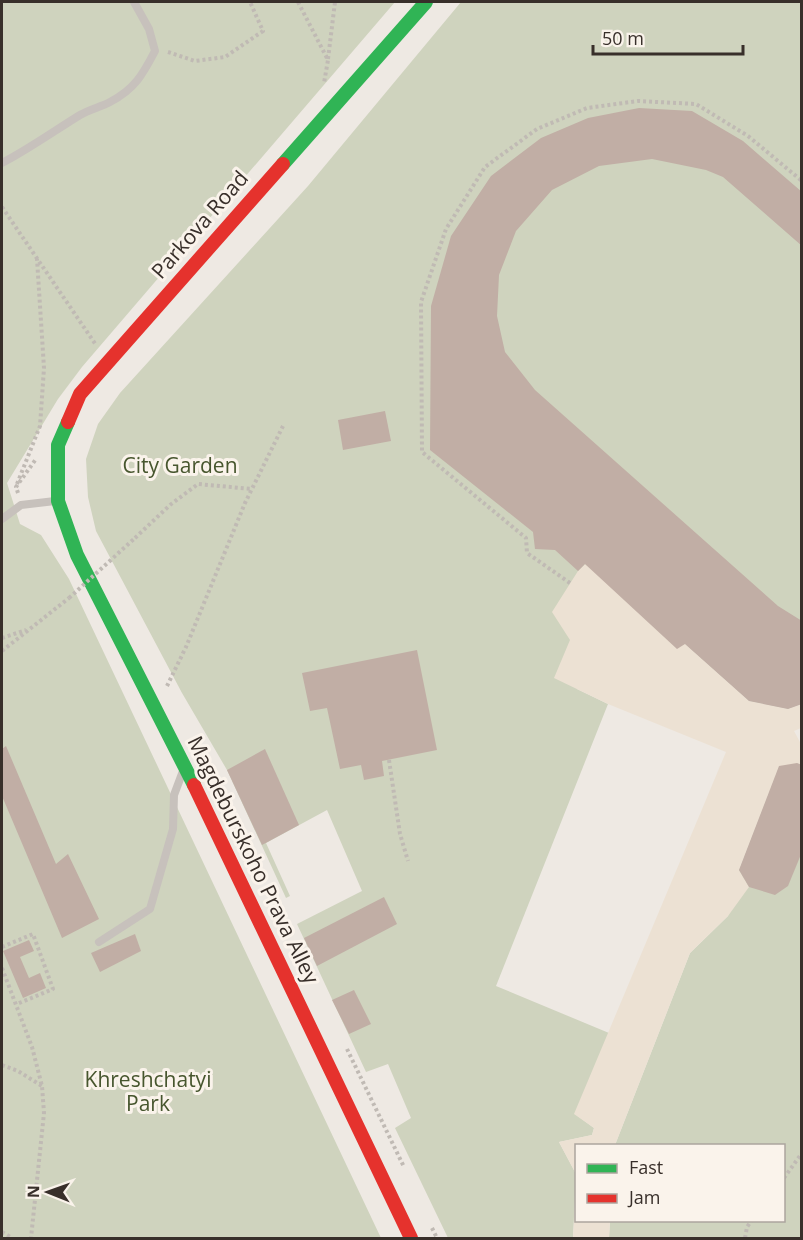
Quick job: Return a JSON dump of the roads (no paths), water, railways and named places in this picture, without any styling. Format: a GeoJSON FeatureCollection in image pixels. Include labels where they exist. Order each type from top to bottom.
{"type":"FeatureCollection","features":[{"type":"Feature","properties":{"kind":"main road","name":"Parkova Road"},"geometry":{"type":"LineString","coordinates":[[58,501],[58,445],[80,393],[426,2]]}},
{"type":"Feature","properties":{"kind":"main road","name":"Magdeburskoho Prava Alley"},"geometry":{"type":"LineString","coordinates":[[58,501],[77,555],[185,766],[411,1239]]}},
{"type":"Feature","properties":{"kind":"lane"},"geometry":{"type":"LineString","coordinates":[[2,163],[32,147],[82,114],[111,101],[130,88],[142,76],[155,51],[149,28],[134,2]]}},
{"type":"Feature","properties":{"kind":"lane"},"geometry":{"type":"LineString","coordinates":[[2,519],[21,505],[58,501]]}},
{"type":"Feature","properties":{"kind":"lane"},"geometry":{"type":"LineString","coordinates":[[99,942],[150,909],[173,829],[174,795],[185,766]]}},
{"type":"Feature","properties":{"kind":"park label","name":"City Garden"},"geometry":{"type":"Point","coordinates":[180,466]}},
{"type":"Feature","properties":{"kind":"park label","name":"Khreshchatyi Park"},"geometry":{"type":"Point","coordinates":[148,1092]}}]}
